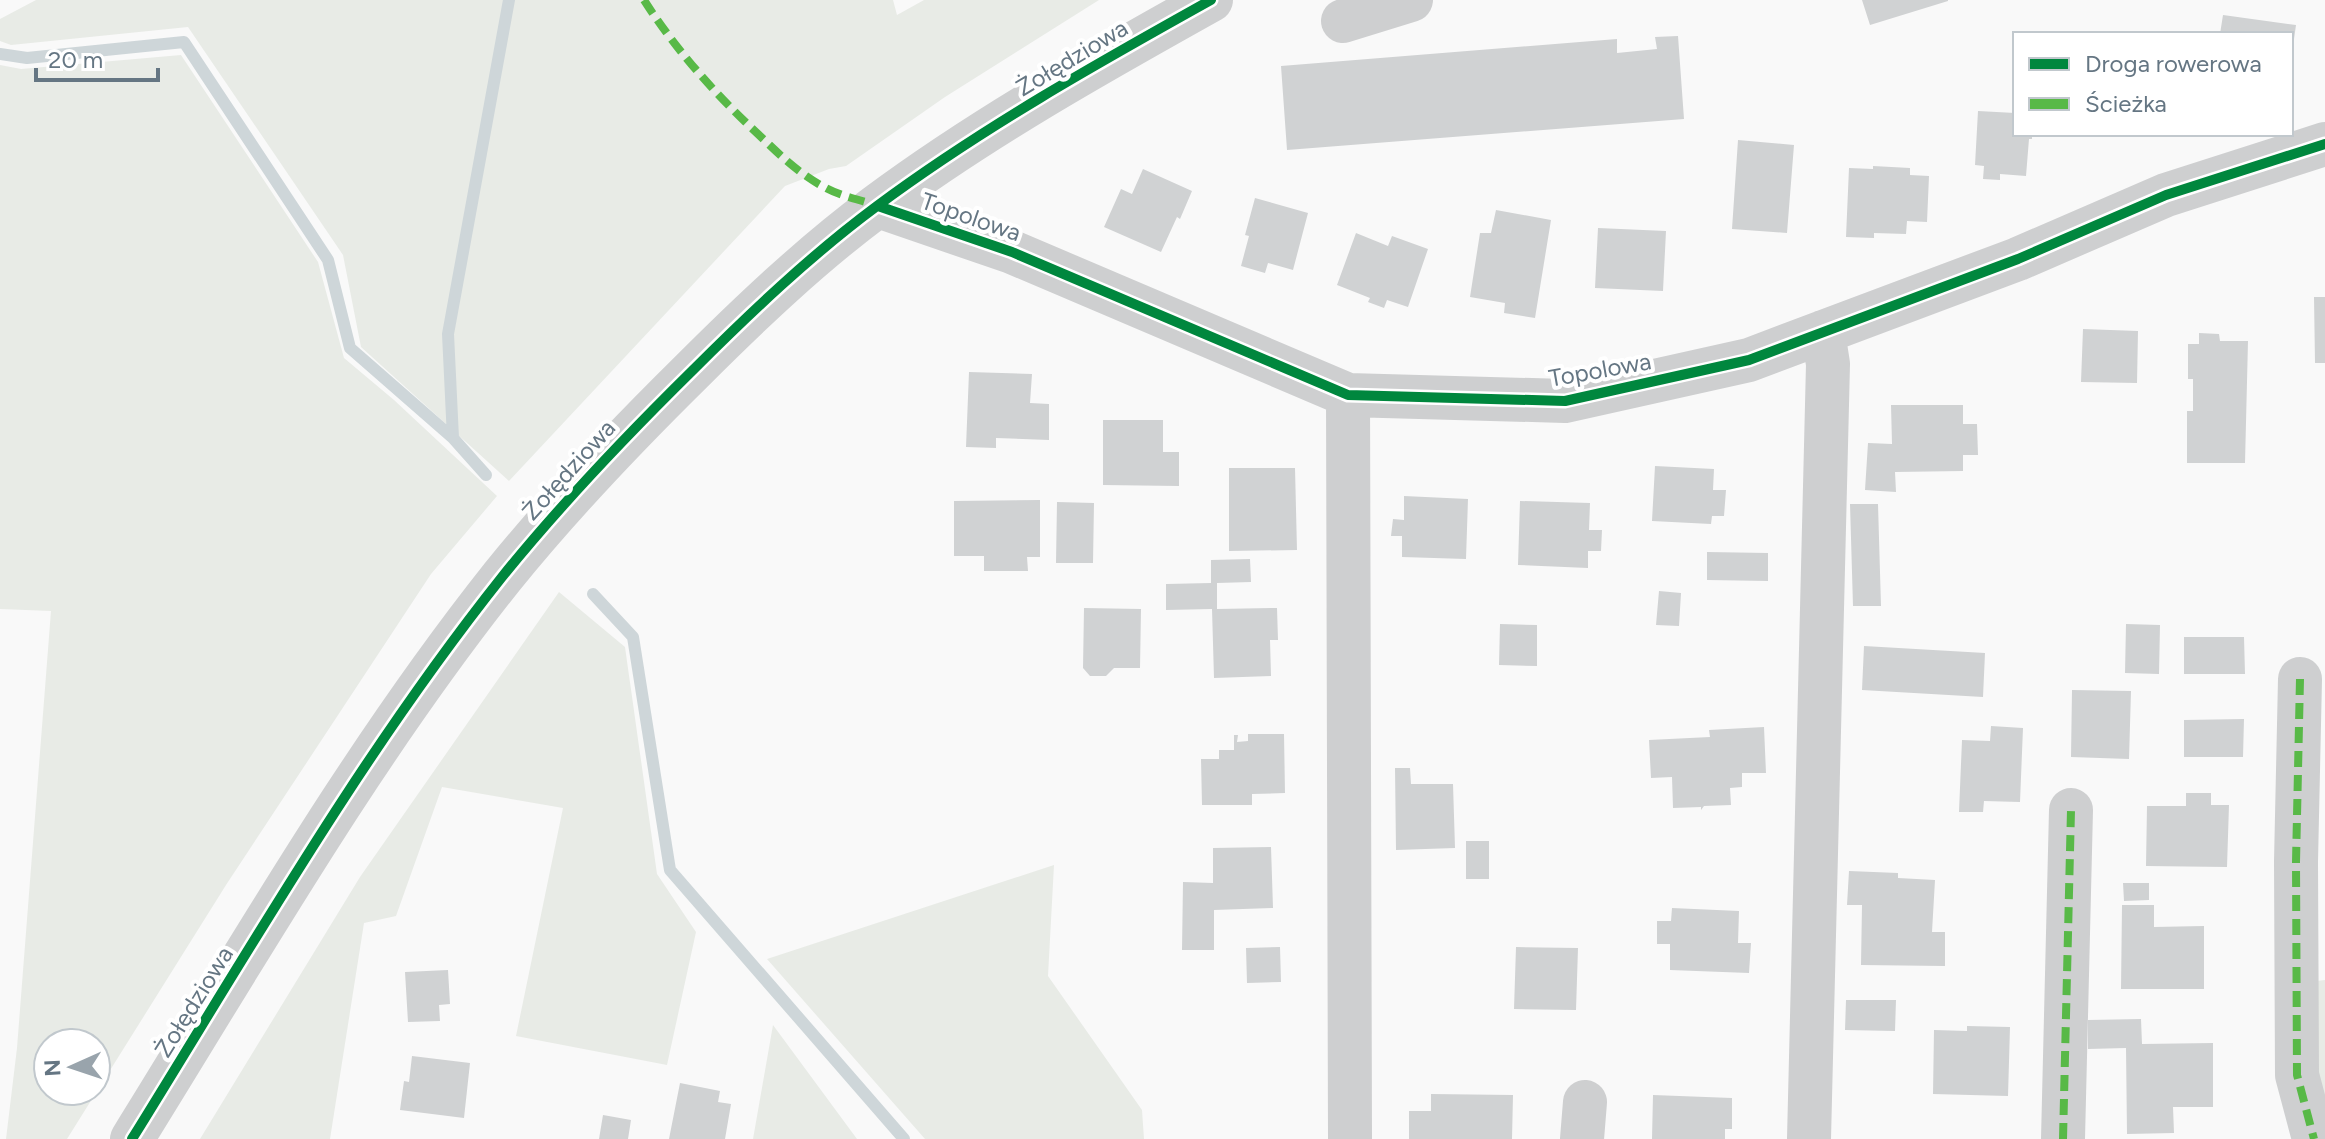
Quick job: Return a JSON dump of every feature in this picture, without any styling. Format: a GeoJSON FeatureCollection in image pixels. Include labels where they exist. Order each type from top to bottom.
{"type":"FeatureCollection","features":[{"type":"Feature","properties":{"kind":"street","name":"Żołędziowa"},"geometry":{"type":"LineString","coordinates":[[132,1139],[368,763],[501,578],[576,490],[684,378],[768,298],[878,206],[1062,86],[1211,0]]}},
{"type":"Feature","properties":{"kind":"street"},"geometry":{"type":"LineString","coordinates":[[1343,21],[1411,0]]}},
{"type":"Feature","properties":{"kind":"street","name":"Topolowa"},"geometry":{"type":"LineString","coordinates":[[878,206],[1012,252],[1348,395],[1565,401],[1749,360],[2018,259],[2166,195],[2325,144]]}},
{"type":"Feature","properties":{"kind":"street"},"geometry":{"type":"LineString","coordinates":[[1809,1139],[1828,364],[1823,332]]}},
{"type":"Feature","properties":{"kind":"street"},"geometry":{"type":"LineString","coordinates":[[1348,395],[1350,1139]]}},
{"type":"Feature","properties":{"kind":"street"},"geometry":{"type":"LineString","coordinates":[[2300,679],[2296,862],[2297,1075],[2314,1139]]}},
{"type":"Feature","properties":{"kind":"street"},"geometry":{"type":"LineString","coordinates":[[2063,1139],[2071,810]]}},
{"type":"Feature","properties":{"kind":"shaded area"},"geometry":{"type":"Polygon","coordinates":[[[36,0],[893,0],[897,15],[924,0],[1099,0],[945,97],[846,166],[829,169],[785,186],[509,481],[361,347],[343,255],[188,27],[11,45],[0,41],[0,19],[36,0]]]}},
{"type":"Feature","properties":{"kind":"shaded area"},"geometry":{"type":"Polygon","coordinates":[[[181,55],[318,262],[344,358],[497,496],[431,574],[226,885],[112,1067],[112,1027],[32,1027],[32,1107],[87,1107],[67,1139],[6,1139],[17,1048],[51,611],[0,609],[0,65],[21,69],[181,55]]]}},
{"type":"Feature","properties":{"kind":"shaded area"},"geometry":{"type":"Polygon","coordinates":[[[559,592],[625,647],[657,874],[696,932],[667,1065],[516,1036],[563,808],[442,787],[396,916],[364,923],[330,1139],[200,1139],[360,877],[559,592]]]}},
{"type":"Feature","properties":{"kind":"shaded area"},"geometry":{"type":"Polygon","coordinates":[[[1054,865],[1048,976],[1142,1110],[1144,1139],[925,1139],[767,959],[1054,865]]]}},
{"type":"Feature","properties":{"kind":"shaded area"},"geometry":{"type":"Polygon","coordinates":[[[2325,980],[2325,1106],[2318,1101],[2308,982],[2325,980]]]}},
{"type":"Feature","properties":{"kind":"shaded area"},"geometry":{"type":"Polygon","coordinates":[[[773,1025],[857,1139],[753,1139],[773,1025]]]}},
{"type":"Feature","properties":{"kind":"building"},"geometry":{"type":"Polygon","coordinates":[[[1862,0],[1948,0],[1948,1],[1870,25],[1862,0]]]}},
{"type":"Feature","properties":{"kind":"building"},"geometry":{"type":"Polygon","coordinates":[[[2223,15],[2296,25],[2293,46],[2293,32],[2220,32],[2223,15]]]}},
{"type":"Feature","properties":{"kind":"building"},"geometry":{"type":"Polygon","coordinates":[[[1678,36],[1684,119],[1287,150],[1281,66],[1617,39],[1617,53],[1657,49],[1655,37],[1678,36]]]}},
{"type":"Feature","properties":{"kind":"building"},"geometry":{"type":"Polygon","coordinates":[[[1978,111],[2013,113],[2013,136],[2032,136],[2029,139],[2026,176],[2000,174],[2000,180],[1983,179],[1984,166],[1975,165],[1978,111]]]}},
{"type":"Feature","properties":{"kind":"building"},"geometry":{"type":"Polygon","coordinates":[[[1738,140],[1794,145],[1787,233],[1732,229],[1738,140]]]}},
{"type":"Feature","properties":{"kind":"building"},"geometry":{"type":"Polygon","coordinates":[[[1873,166],[1910,168],[1910,175],[1929,176],[1927,222],[1907,221],[1906,234],[1874,233],[1874,238],[1846,237],[1849,168],[1873,169],[1873,166]]]}},
{"type":"Feature","properties":{"kind":"building"},"geometry":{"type":"Polygon","coordinates":[[[1143,169],[1192,191],[1161,252],[1104,227],[1121,189],[1132,194],[1143,169]]]}},
{"type":"Feature","properties":{"kind":"building"},"geometry":{"type":"Polygon","coordinates":[[[1255,198],[1308,213],[1293,270],[1268,263],[1265,273],[1241,266],[1255,198]]]}},
{"type":"Feature","properties":{"kind":"building"},"geometry":{"type":"Polygon","coordinates":[[[1496,210],[1551,220],[1535,318],[1504,313],[1505,303],[1470,297],[1480,233],[1491,233],[1496,210]]]}},
{"type":"Feature","properties":{"kind":"building"},"geometry":{"type":"Polygon","coordinates":[[[1598,228],[1666,231],[1663,291],[1595,288],[1598,228]]]}},
{"type":"Feature","properties":{"kind":"building"},"geometry":{"type":"Polygon","coordinates":[[[1356,233],[1388,246],[1392,236],[1428,249],[1408,307],[1387,300],[1384,308],[1368,302],[1370,298],[1337,285],[1356,233]]]}},
{"type":"Feature","properties":{"kind":"building"},"geometry":{"type":"Polygon","coordinates":[[[2314,297],[2325,297],[2325,363],[2315,363],[2314,297]]]}},
{"type":"Feature","properties":{"kind":"building"},"geometry":{"type":"Polygon","coordinates":[[[2083,329],[2138,331],[2137,383],[2081,382],[2083,329]]]}},
{"type":"Feature","properties":{"kind":"building"},"geometry":{"type":"Polygon","coordinates":[[[2199,333],[2219,334],[2220,341],[2248,341],[2245,463],[2187,463],[2187,411],[2193,411],[2193,379],[2188,379],[2188,344],[2199,344],[2199,333]]]}},
{"type":"Feature","properties":{"kind":"building"},"geometry":{"type":"Polygon","coordinates":[[[969,372],[1032,374],[1030,403],[1049,404],[1049,440],[996,438],[996,448],[966,447],[969,372]]]}},
{"type":"Feature","properties":{"kind":"building"},"geometry":{"type":"Polygon","coordinates":[[[1891,405],[1963,405],[1963,424],[1977,424],[1978,455],[1963,455],[1963,471],[1895,472],[1896,492],[1865,490],[1868,443],[1892,444],[1891,405]]]}},
{"type":"Feature","properties":{"kind":"building"},"geometry":{"type":"Polygon","coordinates":[[[1103,420],[1163,420],[1163,452],[1179,452],[1179,486],[1103,485],[1103,420]]]}},
{"type":"Feature","properties":{"kind":"building"},"geometry":{"type":"Polygon","coordinates":[[[1655,466],[1714,469],[1713,490],[1726,490],[1724,516],[1712,516],[1711,524],[1652,521],[1655,466]]]}},
{"type":"Feature","properties":{"kind":"building"},"geometry":{"type":"Polygon","coordinates":[[[1229,468],[1295,468],[1297,550],[1229,551],[1229,468]]]}},
{"type":"Feature","properties":{"kind":"building"},"geometry":{"type":"Polygon","coordinates":[[[1404,496],[1468,499],[1466,559],[1402,557],[1402,536],[1391,536],[1393,519],[1404,520],[1404,496]]]}},
{"type":"Feature","properties":{"kind":"building"},"geometry":{"type":"Polygon","coordinates":[[[1040,500],[1040,557],[1027,557],[1028,571],[984,571],[984,556],[954,556],[954,501],[1040,500]]]}},
{"type":"Feature","properties":{"kind":"building"},"geometry":{"type":"Polygon","coordinates":[[[1520,501],[1590,503],[1589,530],[1602,530],[1601,551],[1588,551],[1588,568],[1518,565],[1520,501]]]}},
{"type":"Feature","properties":{"kind":"building"},"geometry":{"type":"Polygon","coordinates":[[[1057,502],[1094,503],[1093,563],[1056,563],[1057,502]]]}},
{"type":"Feature","properties":{"kind":"building"},"geometry":{"type":"Polygon","coordinates":[[[1850,504],[1878,504],[1881,606],[1853,606],[1850,504]]]}},
{"type":"Feature","properties":{"kind":"building"},"geometry":{"type":"Polygon","coordinates":[[[1707,552],[1768,553],[1768,581],[1707,580],[1707,552]]]}},
{"type":"Feature","properties":{"kind":"building"},"geometry":{"type":"Polygon","coordinates":[[[1250,559],[1251,582],[1217,583],[1217,609],[1277,608],[1278,640],[1270,640],[1271,676],[1214,678],[1212,609],[1166,610],[1166,584],[1211,583],[1211,560],[1250,559]]]}},
{"type":"Feature","properties":{"kind":"building"},"geometry":{"type":"Polygon","coordinates":[[[1659,591],[1681,593],[1679,626],[1656,625],[1659,591]]]}},
{"type":"Feature","properties":{"kind":"building"},"geometry":{"type":"Polygon","coordinates":[[[1084,608],[1141,609],[1140,668],[1114,668],[1106,676],[1090,676],[1083,668],[1084,608]]]}},
{"type":"Feature","properties":{"kind":"building"},"geometry":{"type":"Polygon","coordinates":[[[1500,624],[1537,625],[1537,666],[1499,665],[1500,624]]]}},
{"type":"Feature","properties":{"kind":"building"},"geometry":{"type":"Polygon","coordinates":[[[2126,624],[2160,625],[2159,674],[2125,673],[2126,624]]]}},
{"type":"Feature","properties":{"kind":"building"},"geometry":{"type":"Polygon","coordinates":[[[2184,637],[2244,637],[2245,674],[2184,674],[2184,637]]]}},
{"type":"Feature","properties":{"kind":"building"},"geometry":{"type":"Polygon","coordinates":[[[1864,646],[1985,653],[1983,697],[1862,690],[1864,646]]]}},
{"type":"Feature","properties":{"kind":"building"},"geometry":{"type":"Polygon","coordinates":[[[2072,690],[2131,691],[2129,759],[2071,757],[2072,690]]]}},
{"type":"Feature","properties":{"kind":"building"},"geometry":{"type":"Polygon","coordinates":[[[2244,719],[2243,757],[2184,757],[2184,720],[2244,719]]]}},
{"type":"Feature","properties":{"kind":"building"},"geometry":{"type":"Polygon","coordinates":[[[1991,726],[2023,728],[2020,802],[1984,801],[1983,812],[1959,812],[1962,740],[1990,741],[1991,726]]]}},
{"type":"Feature","properties":{"kind":"building"},"geometry":{"type":"Polygon","coordinates":[[[1764,727],[1766,773],[1742,773],[1742,787],[1730,788],[1731,805],[1704,806],[1701,810],[1701,807],[1673,808],[1672,777],[1651,778],[1649,740],[1710,737],[1709,730],[1764,727]]]}},
{"type":"Feature","properties":{"kind":"building"},"geometry":{"type":"Polygon","coordinates":[[[1248,734],[1284,734],[1285,793],[1252,794],[1252,805],[1202,805],[1201,759],[1219,759],[1219,750],[1234,750],[1234,735],[1238,735],[1237,742],[1248,741],[1248,734]]]}},
{"type":"Feature","properties":{"kind":"building"},"geometry":{"type":"Polygon","coordinates":[[[1395,768],[1410,768],[1411,784],[1453,784],[1455,848],[1396,850],[1395,768]]]}},
{"type":"Feature","properties":{"kind":"building"},"geometry":{"type":"Polygon","coordinates":[[[2186,793],[2211,793],[2211,805],[2229,805],[2227,867],[2146,866],[2147,806],[2186,806],[2186,793]]]}},
{"type":"Feature","properties":{"kind":"building"},"geometry":{"type":"Polygon","coordinates":[[[1466,841],[1489,841],[1489,879],[1466,879],[1466,841]]]}},
{"type":"Feature","properties":{"kind":"building"},"geometry":{"type":"Polygon","coordinates":[[[1271,847],[1273,908],[1214,910],[1214,950],[1182,950],[1183,882],[1213,883],[1213,848],[1271,847]]]}},
{"type":"Feature","properties":{"kind":"building"},"geometry":{"type":"Polygon","coordinates":[[[1849,871],[1898,873],[1898,878],[1935,880],[1932,932],[1945,932],[1945,966],[1861,965],[1862,905],[1847,905],[1849,871]]]}},
{"type":"Feature","properties":{"kind":"building"},"geometry":{"type":"Polygon","coordinates":[[[2123,883],[2149,883],[2149,900],[2124,901],[2123,883]]]}},
{"type":"Feature","properties":{"kind":"building"},"geometry":{"type":"Polygon","coordinates":[[[2122,905],[2154,905],[2154,927],[2204,926],[2204,989],[2121,989],[2122,905]]]}},
{"type":"Feature","properties":{"kind":"building"},"geometry":{"type":"Polygon","coordinates":[[[1672,908],[1739,911],[1738,943],[1751,943],[1749,973],[1670,970],[1670,944],[1657,944],[1657,921],[1671,921],[1672,908]]]}},
{"type":"Feature","properties":{"kind":"building"},"geometry":{"type":"Polygon","coordinates":[[[1280,947],[1281,982],[1247,983],[1246,948],[1280,947]]]}},
{"type":"Feature","properties":{"kind":"building"},"geometry":{"type":"Polygon","coordinates":[[[1516,947],[1578,948],[1576,1010],[1514,1009],[1516,947]]]}},
{"type":"Feature","properties":{"kind":"building"},"geometry":{"type":"Polygon","coordinates":[[[448,970],[450,1004],[439,1005],[440,1021],[408,1022],[405,972],[448,970]]]}},
{"type":"Feature","properties":{"kind":"building"},"geometry":{"type":"Polygon","coordinates":[[[1846,1000],[1896,1000],[1895,1031],[1845,1030],[1846,1000]]]}},
{"type":"Feature","properties":{"kind":"building"},"geometry":{"type":"Polygon","coordinates":[[[2141,1019],[2142,1044],[2213,1043],[2213,1107],[2173,1107],[2174,1133],[2127,1134],[2126,1048],[2088,1049],[2088,1020],[2141,1019]]]}},
{"type":"Feature","properties":{"kind":"building"},"geometry":{"type":"Polygon","coordinates":[[[1967,1026],[2010,1027],[2008,1096],[1933,1094],[1934,1030],[1967,1031],[1967,1026]]]}},
{"type":"Feature","properties":{"kind":"building"},"geometry":{"type":"Polygon","coordinates":[[[412,1056],[470,1063],[464,1118],[400,1110],[404,1081],[409,1082],[412,1056]]]}},
{"type":"Feature","properties":{"kind":"building"},"geometry":{"type":"Polygon","coordinates":[[[680,1083],[720,1091],[718,1102],[731,1104],[725,1139],[669,1139],[680,1083]]]}},
{"type":"Feature","properties":{"kind":"building"},"geometry":{"type":"Polygon","coordinates":[[[1431,1094],[1513,1095],[1512,1139],[1409,1139],[1409,1111],[1431,1111],[1431,1094]]]}},
{"type":"Feature","properties":{"kind":"building"},"geometry":{"type":"Polygon","coordinates":[[[1653,1095],[1732,1098],[1732,1129],[1725,1129],[1725,1139],[1652,1139],[1653,1095]]]}},
{"type":"Feature","properties":{"kind":"building"},"geometry":{"type":"Polygon","coordinates":[[[603,1115],[631,1120],[628,1139],[599,1139],[603,1115]]]}},
{"type":"Feature","properties":{"kind":"waterway"},"geometry":{"type":"LineString","coordinates":[[486,475],[453,438],[448,334],[509,0]]}},
{"type":"Feature","properties":{"kind":"waterway"},"geometry":{"type":"LineString","coordinates":[[0,54],[27,58],[184,42],[328,260],[350,348],[453,438]]}},
{"type":"Feature","properties":{"kind":"waterway"},"geometry":{"type":"LineString","coordinates":[[593,594],[633,637],[670,870],[904,1139]]}},
{"type":"Feature","properties":{"kind":"marked path"},"geometry":{"type":"LineString","coordinates":[[644,0],[697,71],[782,157],[826,188],[878,206]]}},
{"type":"Feature","properties":{"kind":"marked path"},"geometry":{"type":"LineString","coordinates":[[2300,679],[2296,862],[2297,1075],[2314,1139]]}},
{"type":"Feature","properties":{"kind":"marked path"},"geometry":{"type":"LineString","coordinates":[[2063,1139],[2071,810]]}},
{"type":"Feature","properties":{"kind":"cycle path"},"geometry":{"type":"LineString","coordinates":[[132,1139],[309,853],[402,712],[502,577],[618,446],[759,306],[828,244],[877,206],[999,123],[1211,0]]}},
{"type":"Feature","properties":{"kind":"cycle path"},"geometry":{"type":"LineString","coordinates":[[878,206],[1012,252],[1348,395],[1565,401],[1749,360],[2018,259],[2166,195],[2325,144]]}}]}
